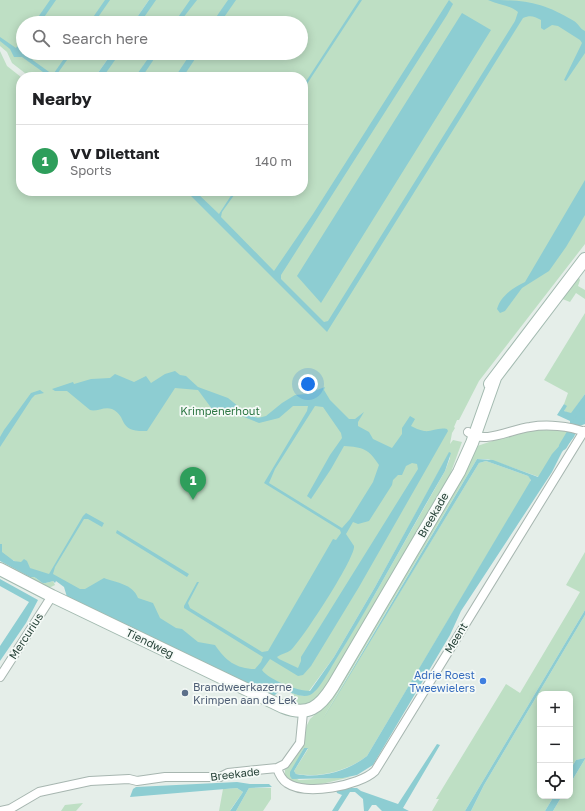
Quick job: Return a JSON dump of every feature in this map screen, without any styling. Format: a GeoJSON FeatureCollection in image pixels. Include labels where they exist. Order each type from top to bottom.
{"type":"FeatureCollection","features":[{"type":"Feature","properties":{"kind":"main road","name":"Breekade"},"geometry":{"type":"LineString","coordinates":[[303,712],[312,708],[327,696],[452,481],[472,431],[496,378],[585,259]]}},
{"type":"Feature","properties":{"kind":"main road","name":"Tiendweg"},"geometry":{"type":"LineString","coordinates":[[0,569],[52,596],[283,707],[293,711],[303,712]]}},
{"type":"Feature","properties":{"kind":"street"},"geometry":{"type":"LineString","coordinates":[[472,431],[492,436],[529,427],[554,426],[582,431]]}},
{"type":"Feature","properties":{"kind":"street","name":"Meent"},"geometry":{"type":"LineString","coordinates":[[277,768],[279,774],[286,783],[297,788],[311,790],[352,782],[370,776],[375,771],[582,431]]}},
{"type":"Feature","properties":{"kind":"street","name":"Mercurius"},"geometry":{"type":"LineString","coordinates":[[0,677],[52,596]]}},
{"type":"Feature","properties":{"kind":"street"},"geometry":{"type":"LineString","coordinates":[[277,768],[288,761],[300,743],[303,712]]}},
{"type":"Feature","properties":{"kind":"street","name":"Breekade"},"geometry":{"type":"LineString","coordinates":[[0,811],[10,809],[39,792],[90,781],[129,779],[137,781],[165,777],[213,778],[220,777],[228,773],[277,768]]}},
{"type":"Feature","properties":{"kind":"green space"},"geometry":{"type":"Polygon","coordinates":[[[0,0],[149,0],[138,16],[16,16],[16,60],[107,60],[99,72],[24,72],[12,63],[7,52],[0,46],[0,0]]]}},
{"type":"Feature","properties":{"kind":"green space","name":"Krimpenerhout"},"geometry":{"type":"Polygon","coordinates":[[[152,0],[585,0],[585,244],[479,381],[459,420],[457,420],[452,433],[450,444],[453,440],[462,442],[447,483],[321,697],[307,705],[287,705],[292,693],[303,696],[314,692],[322,681],[375,594],[445,471],[450,458],[449,453],[375,587],[334,657],[309,691],[301,693],[268,683],[0,554],[0,51],[7,66],[16,73],[16,196],[308,196],[308,72],[102,72],[110,60],[308,60],[308,16],[141,16],[152,0]]]}},
{"type":"Feature","properties":{"kind":"green space"},"geometry":{"type":"Polygon","coordinates":[[[578,275],[580,280],[578,286],[585,290],[585,299],[576,293],[570,302],[560,298],[578,275]]]}},
{"type":"Feature","properties":{"kind":"green space"},"geometry":{"type":"Polygon","coordinates":[[[585,313],[585,394],[571,414],[564,411],[566,406],[564,404],[568,393],[544,380],[585,313]]]}},
{"type":"Feature","properties":{"kind":"green space"},"geometry":{"type":"Polygon","coordinates":[[[526,430],[563,430],[570,434],[539,477],[488,459],[477,459],[323,718],[479,463],[486,461],[528,476],[531,479],[530,483],[367,756],[351,766],[333,772],[315,775],[296,774],[294,771],[308,749],[304,748],[290,775],[299,780],[351,777],[313,786],[288,781],[285,775],[285,770],[310,719],[328,703],[433,523],[474,447],[526,430]]]}},
{"type":"Feature","properties":{"kind":"green space"},"geometry":{"type":"Polygon","coordinates":[[[585,552],[585,610],[465,811],[432,811],[439,799],[436,799],[506,684],[520,693],[573,604],[580,592],[566,585],[585,552]]]}},
{"type":"Feature","properties":{"kind":"green space"},"geometry":{"type":"Polygon","coordinates":[[[0,562],[30,577],[34,577],[42,583],[53,581],[55,585],[47,589],[0,566],[0,562]]]}},
{"type":"Feature","properties":{"kind":"green space"},"geometry":{"type":"Polygon","coordinates":[[[585,615],[585,758],[576,760],[573,765],[573,691],[540,691],[585,615]]]}},
{"type":"Feature","properties":{"kind":"green space"},"geometry":{"type":"Polygon","coordinates":[[[537,696],[537,799],[552,799],[545,811],[471,811],[484,785],[537,696]]]}},
{"type":"Feature","properties":{"kind":"green space"},"geometry":{"type":"Polygon","coordinates":[[[585,759],[585,811],[553,811],[560,799],[573,799],[573,779],[585,759]]]}},
{"type":"Feature","properties":{"kind":"green space"},"geometry":{"type":"Polygon","coordinates":[[[237,788],[243,792],[230,811],[219,811],[223,789],[237,788]]]}},
{"type":"Feature","properties":{"kind":"green space"},"geometry":{"type":"Polygon","coordinates":[[[249,788],[271,788],[271,799],[263,811],[236,811],[249,788]]]}},
{"type":"Feature","properties":{"kind":"green space"},"geometry":{"type":"Polygon","coordinates":[[[83,803],[76,811],[61,811],[65,805],[83,803]]]}},
{"type":"Feature","properties":{"kind":"water"},"geometry":{"type":"Polygon","coordinates":[[[50,0],[56,0],[45,16],[39,16],[50,0]]]}},
{"type":"Feature","properties":{"kind":"water"},"geometry":{"type":"Polygon","coordinates":[[[105,0],[110,0],[99,16],[94,16],[105,0]]]}},
{"type":"Feature","properties":{"kind":"water"},"geometry":{"type":"Polygon","coordinates":[[[149,0],[156,0],[145,16],[138,16],[149,0]]]}},
{"type":"Feature","properties":{"kind":"water"},"geometry":{"type":"Polygon","coordinates":[[[190,0],[197,0],[184,16],[179,16],[190,0]]]}},
{"type":"Feature","properties":{"kind":"water"},"geometry":{"type":"Polygon","coordinates":[[[228,0],[236,0],[225,16],[217,16],[228,0]]]}},
{"type":"Feature","properties":{"kind":"water"},"geometry":{"type":"Polygon","coordinates":[[[359,0],[362,0],[308,82],[308,78],[359,0]]]}},
{"type":"Feature","properties":{"kind":"water"},"geometry":{"type":"Polygon","coordinates":[[[449,0],[453,4],[447,15],[281,275],[281,279],[324,322],[328,321],[515,21],[518,12],[488,0],[533,3],[563,15],[575,22],[585,31],[585,53],[566,81],[564,80],[582,43],[580,40],[558,26],[552,25],[544,30],[541,28],[541,20],[532,16],[523,18],[327,332],[191,196],[200,196],[219,214],[231,196],[233,196],[222,212],[221,217],[274,271],[313,214],[449,0]]]}},
{"type":"Feature","properties":{"kind":"water"},"geometry":{"type":"Polygon","coordinates":[[[462,13],[491,30],[321,303],[297,276],[462,13]]]}},
{"type":"Feature","properties":{"kind":"water"},"geometry":{"type":"Polygon","coordinates":[[[0,37],[16,48],[16,57],[14,57],[10,49],[0,41],[0,37]]]}},
{"type":"Feature","properties":{"kind":"water"},"geometry":{"type":"Polygon","coordinates":[[[26,60],[33,60],[49,72],[43,72],[26,60]]]}},
{"type":"Feature","properties":{"kind":"water"},"geometry":{"type":"Polygon","coordinates":[[[63,60],[67,60],[59,72],[55,72],[63,60]]]}},
{"type":"Feature","properties":{"kind":"water"},"geometry":{"type":"Polygon","coordinates":[[[107,60],[115,60],[107,72],[99,72],[107,60]]]}},
{"type":"Feature","properties":{"kind":"water"},"geometry":{"type":"Polygon","coordinates":[[[147,60],[153,60],[145,72],[139,72],[147,60]]]}},
{"type":"Feature","properties":{"kind":"water"},"geometry":{"type":"Polygon","coordinates":[[[186,60],[194,60],[186,72],[178,72],[186,60]]]}},
{"type":"Feature","properties":{"kind":"water"},"geometry":{"type":"Polygon","coordinates":[[[585,180],[585,215],[566,247],[549,271],[522,288],[505,311],[500,313],[497,309],[501,300],[512,289],[525,282],[585,180]]]}},
{"type":"Feature","properties":{"kind":"water"},"geometry":{"type":"Polygon","coordinates":[[[175,371],[180,375],[186,376],[198,387],[228,398],[249,415],[258,418],[266,416],[295,395],[306,394],[325,387],[324,390],[330,400],[349,419],[355,419],[364,412],[358,422],[358,426],[369,432],[373,439],[392,448],[402,434],[402,428],[410,416],[415,419],[411,426],[417,429],[427,431],[447,429],[448,431],[359,587],[311,666],[303,675],[298,676],[270,659],[262,670],[277,681],[298,689],[310,691],[334,657],[375,587],[449,452],[451,453],[445,471],[363,614],[324,680],[310,695],[303,696],[281,689],[275,695],[272,695],[67,597],[64,587],[56,581],[55,583],[53,581],[42,583],[34,577],[30,577],[0,561],[0,544],[2,544],[2,552],[14,561],[21,562],[24,559],[27,561],[30,568],[49,574],[86,513],[104,523],[102,527],[88,519],[84,519],[55,567],[53,574],[80,589],[85,589],[104,578],[124,585],[136,593],[138,598],[153,603],[160,618],[176,628],[182,629],[198,642],[215,645],[232,663],[248,669],[255,669],[263,657],[184,608],[184,606],[197,582],[199,582],[188,603],[190,608],[262,652],[268,651],[333,539],[336,540],[341,533],[340,530],[264,483],[307,411],[308,406],[293,406],[279,418],[259,423],[239,415],[229,416],[215,413],[198,390],[175,388],[147,431],[137,431],[127,427],[117,412],[112,409],[106,408],[90,410],[67,391],[55,391],[52,389],[73,382],[74,384],[91,379],[110,378],[115,374],[134,382],[146,376],[151,383],[165,374],[175,371]],[[315,406],[275,469],[269,483],[342,528],[350,519],[373,482],[379,465],[369,452],[361,448],[344,446],[311,499],[307,496],[330,455],[342,438],[341,433],[323,407],[315,406]],[[412,463],[406,466],[402,475],[398,475],[393,480],[392,485],[369,521],[358,524],[353,522],[346,534],[354,546],[347,565],[306,631],[291,650],[277,657],[279,659],[298,668],[301,657],[418,469],[417,464],[412,463]]]}},
{"type":"Feature","properties":{"kind":"water"},"geometry":{"type":"Polygon","coordinates":[[[40,390],[44,393],[35,395],[32,398],[0,447],[0,437],[4,430],[31,393],[40,390]]]}},
{"type":"Feature","properties":{"kind":"water"},"geometry":{"type":"Polygon","coordinates":[[[585,394],[585,424],[577,427],[570,426],[570,421],[557,415],[564,404],[567,406],[564,411],[571,413],[585,394]]]}},
{"type":"Feature","properties":{"kind":"water"},"geometry":{"type":"Polygon","coordinates":[[[569,430],[576,432],[574,437],[562,452],[552,472],[461,611],[450,635],[373,765],[357,775],[343,778],[292,779],[290,772],[304,748],[308,748],[294,771],[296,774],[315,775],[343,770],[367,756],[531,480],[528,476],[486,461],[479,463],[323,719],[477,459],[493,460],[538,477],[552,454],[570,434],[569,430]]]}},
{"type":"Feature","properties":{"kind":"water"},"geometry":{"type":"Polygon","coordinates":[[[117,530],[189,574],[187,577],[116,533],[117,530]]]}},
{"type":"Feature","properties":{"kind":"water"},"geometry":{"type":"Polygon","coordinates":[[[0,579],[38,600],[26,623],[0,661],[0,646],[29,602],[0,586],[0,579]]]}},
{"type":"Feature","properties":{"kind":"water"},"geometry":{"type":"Polygon","coordinates":[[[585,610],[585,615],[540,691],[537,691],[537,696],[484,785],[471,811],[465,811],[585,610]]]}},
{"type":"Feature","properties":{"kind":"water"},"geometry":{"type":"Polygon","coordinates":[[[437,744],[440,745],[403,808],[409,811],[382,811],[376,805],[372,805],[368,811],[364,811],[363,799],[355,792],[350,792],[338,811],[332,811],[342,795],[337,793],[336,790],[348,786],[349,788],[357,788],[361,791],[398,804],[437,744]]]}},
{"type":"Feature","properties":{"kind":"water"},"geometry":{"type":"Polygon","coordinates":[[[585,758],[573,779],[573,765],[576,760],[585,758]]]}},
{"type":"Feature","properties":{"kind":"water"},"geometry":{"type":"Polygon","coordinates":[[[237,782],[269,784],[272,787],[249,788],[236,811],[230,811],[243,792],[237,788],[130,797],[133,789],[136,787],[237,782]]]}},
{"type":"Feature","properties":{"kind":"water"},"geometry":{"type":"Polygon","coordinates":[[[552,799],[560,799],[553,811],[545,811],[552,799]]]}},
{"type":"Feature","properties":{"kind":"waterway"},"geometry":{"type":"LineString","coordinates":[[563,446],[585,409]]}},
{"type":"Feature","properties":{"kind":"place","name":"VV Dilettant"},"geometry":{"type":"Point","coordinates":[193,500]}},
{"type":"Feature","properties":{"kind":"place","name":"Adrie Roest Tweewielers"},"geometry":{"type":"Point","coordinates":[483,681]}},
{"type":"Feature","properties":{"kind":"place","name":"Brandweerkazerne Krimpen aan de Lek"},"geometry":{"type":"Point","coordinates":[185,693]}}]}
